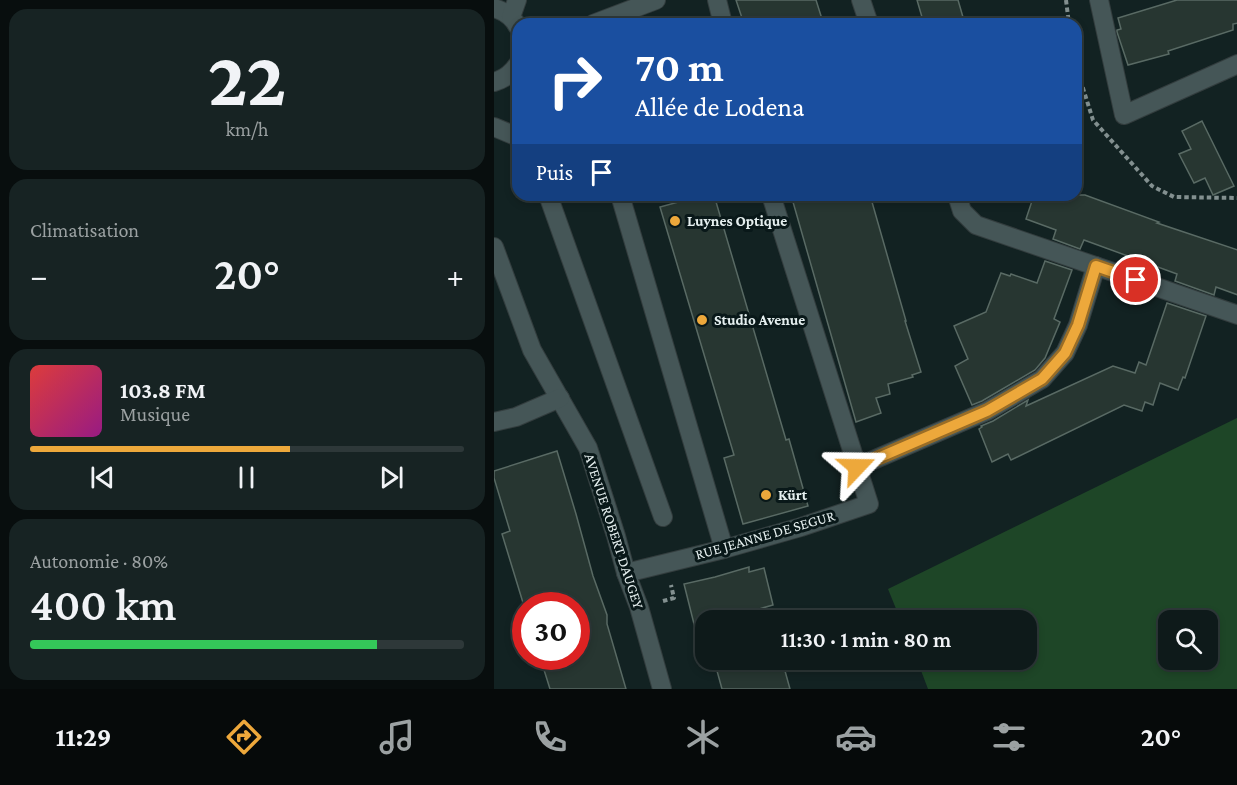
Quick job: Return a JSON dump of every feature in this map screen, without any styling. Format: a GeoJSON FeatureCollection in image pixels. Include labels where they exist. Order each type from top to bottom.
{"type":"FeatureCollection","features":[{"type":"Feature","properties":{"kind":"street"},"geometry":{"type":"LineString","coordinates":[[609,18],[656,0]]}},
{"type":"Feature","properties":{"kind":"street"},"geometry":{"type":"LineString","coordinates":[[717,0],[722,18]]}},
{"type":"Feature","properties":{"kind":"street"},"geometry":{"type":"LineString","coordinates":[[861,0],[867,18]]}},
{"type":"Feature","properties":{"kind":"street"},"geometry":{"type":"LineString","coordinates":[[1099,0],[1124,115],[1238,64]]}},
{"type":"Feature","properties":{"kind":"street"},"geometry":{"type":"LineString","coordinates":[[494,8],[517,18]]}},
{"type":"Feature","properties":{"kind":"street"},"geometry":{"type":"LineString","coordinates":[[494,82],[512,73]]}},
{"type":"Feature","properties":{"kind":"street"},"geometry":{"type":"LineString","coordinates":[[494,128],[512,136]]}},
{"type":"Feature","properties":{"kind":"street"},"geometry":{"type":"LineString","coordinates":[[550,201],[663,518]]}},
{"type":"Feature","properties":{"kind":"street"},"geometry":{"type":"LineString","coordinates":[[622,201],[724,549]]}},
{"type":"Feature","properties":{"kind":"street","name":"RUE JEANNE DE SEGUR"},"geometry":{"type":"LineString","coordinates":[[626,573],[724,549],[801,527],[869,504],[773,201]]}},
{"type":"Feature","properties":{"kind":"street"},"geometry":{"type":"LineString","coordinates":[[959,201],[962,211],[976,225],[1238,315]]}},
{"type":"Feature","properties":{"kind":"street","name":"AVENUE ROBERT DAUGEY"},"geometry":{"type":"LineString","coordinates":[[494,247],[532,350],[588,448],[626,573],[639,607],[662,689]]}},
{"type":"Feature","properties":{"kind":"street"},"geometry":{"type":"LineString","coordinates":[[857,467],[987,411],[1042,379],[1065,353],[1078,325],[1096,266]]}},
{"type":"Feature","properties":{"kind":"street"},"geometry":{"type":"LineString","coordinates":[[494,422],[516,417],[560,398]]}},
{"type":"Feature","properties":{"kind":"path"},"geometry":{"type":"LineString","coordinates":[[1066,0],[1068,18]]}},
{"type":"Feature","properties":{"kind":"path"},"geometry":{"type":"LineString","coordinates":[[1082,85],[1093,120],[1152,186],[1174,197],[1238,198]]}},
{"type":"Feature","properties":{"kind":"green space"},"geometry":{"type":"Polygon","coordinates":[[[1237,418],[1237,689],[928,689],[921,670],[1037,670],[1037,610],[897,610],[888,589],[1237,418]]]}},
{"type":"Feature","properties":{"kind":"building"},"geometry":{"type":"Polygon","coordinates":[[[736,0],[816,0],[822,18],[742,18],[736,0]]]}},
{"type":"Feature","properties":{"kind":"building"},"geometry":{"type":"Polygon","coordinates":[[[917,0],[958,0],[963,18],[922,18],[917,0]]]}},
{"type":"Feature","properties":{"kind":"building"},"geometry":{"type":"Polygon","coordinates":[[[1177,0],[1238,0],[1238,23],[1233,24],[1233,30],[1168,51],[1169,54],[1128,65],[1117,32],[1121,29],[1118,18],[1177,0]]]}},
{"type":"Feature","properties":{"kind":"building"},"geometry":{"type":"Polygon","coordinates":[[[1202,121],[1234,186],[1213,195],[1205,178],[1194,183],[1179,154],[1191,149],[1182,131],[1202,121]]]}},
{"type":"Feature","properties":{"kind":"building"},"geometry":{"type":"Polygon","coordinates":[[[1082,195],[1085,195],[1159,222],[1157,223],[1238,250],[1238,295],[1216,287],[1214,295],[1175,281],[1177,274],[1084,240],[1080,249],[1053,239],[1056,230],[1026,219],[1032,201],[1082,201],[1082,195]]]}},
{"type":"Feature","properties":{"kind":"building"},"geometry":{"type":"Polygon","coordinates":[[[682,201],[716,201],[786,440],[789,439],[808,506],[743,524],[724,458],[734,455],[660,207],[682,201]]]}},
{"type":"Feature","properties":{"kind":"building"},"geometry":{"type":"Polygon","coordinates":[[[793,201],[872,201],[921,372],[912,375],[913,377],[888,384],[890,394],[876,398],[881,413],[856,422],[793,201]]]}},
{"type":"Feature","properties":{"kind":"building"},"geometry":{"type":"Polygon","coordinates":[[[1045,261],[1072,270],[1054,319],[1060,322],[1045,358],[1035,370],[972,405],[955,366],[968,359],[954,326],[986,312],[1001,273],[1037,283],[1045,261]]]}},
{"type":"Feature","properties":{"kind":"building"},"geometry":{"type":"Polygon","coordinates":[[[1167,303],[1206,316],[1185,378],[1183,377],[1178,390],[1160,383],[1153,405],[1145,402],[1142,411],[1124,405],[1011,460],[1008,454],[992,462],[979,429],[981,426],[1028,400],[1026,406],[1113,366],[1135,373],[1139,362],[1146,365],[1167,303]]]}},
{"type":"Feature","properties":{"kind":"building"},"geometry":{"type":"Polygon","coordinates":[[[557,451],[593,576],[607,615],[607,624],[626,689],[550,689],[544,670],[590,670],[590,592],[520,592],[502,534],[510,531],[494,478],[494,471],[557,451]]]}},
{"type":"Feature","properties":{"kind":"building"},"geometry":{"type":"Polygon","coordinates":[[[749,567],[749,572],[764,568],[773,605],[759,610],[695,610],[695,628],[684,584],[749,567]]]}},
{"type":"Feature","properties":{"kind":"building"},"geometry":{"type":"Polygon","coordinates":[[[717,670],[785,670],[790,689],[722,689],[717,670]]]}},
{"type":"Feature","properties":{"kind":"place","name":"Luynes Optique"},"geometry":{"type":"Point","coordinates":[675,221]}},
{"type":"Feature","properties":{"kind":"place","name":"Studio Avenue"},"geometry":{"type":"Point","coordinates":[702,320]}},
{"type":"Feature","properties":{"kind":"place","name":"Kürt"},"geometry":{"type":"Point","coordinates":[766,495]}},
{"type":"Feature","properties":{"kind":"route"},"geometry":{"type":"LineString","coordinates":[[857,467],[987,411],[1042,379],[1065,353],[1078,325],[1096,266],[1136,280]]}}]}
